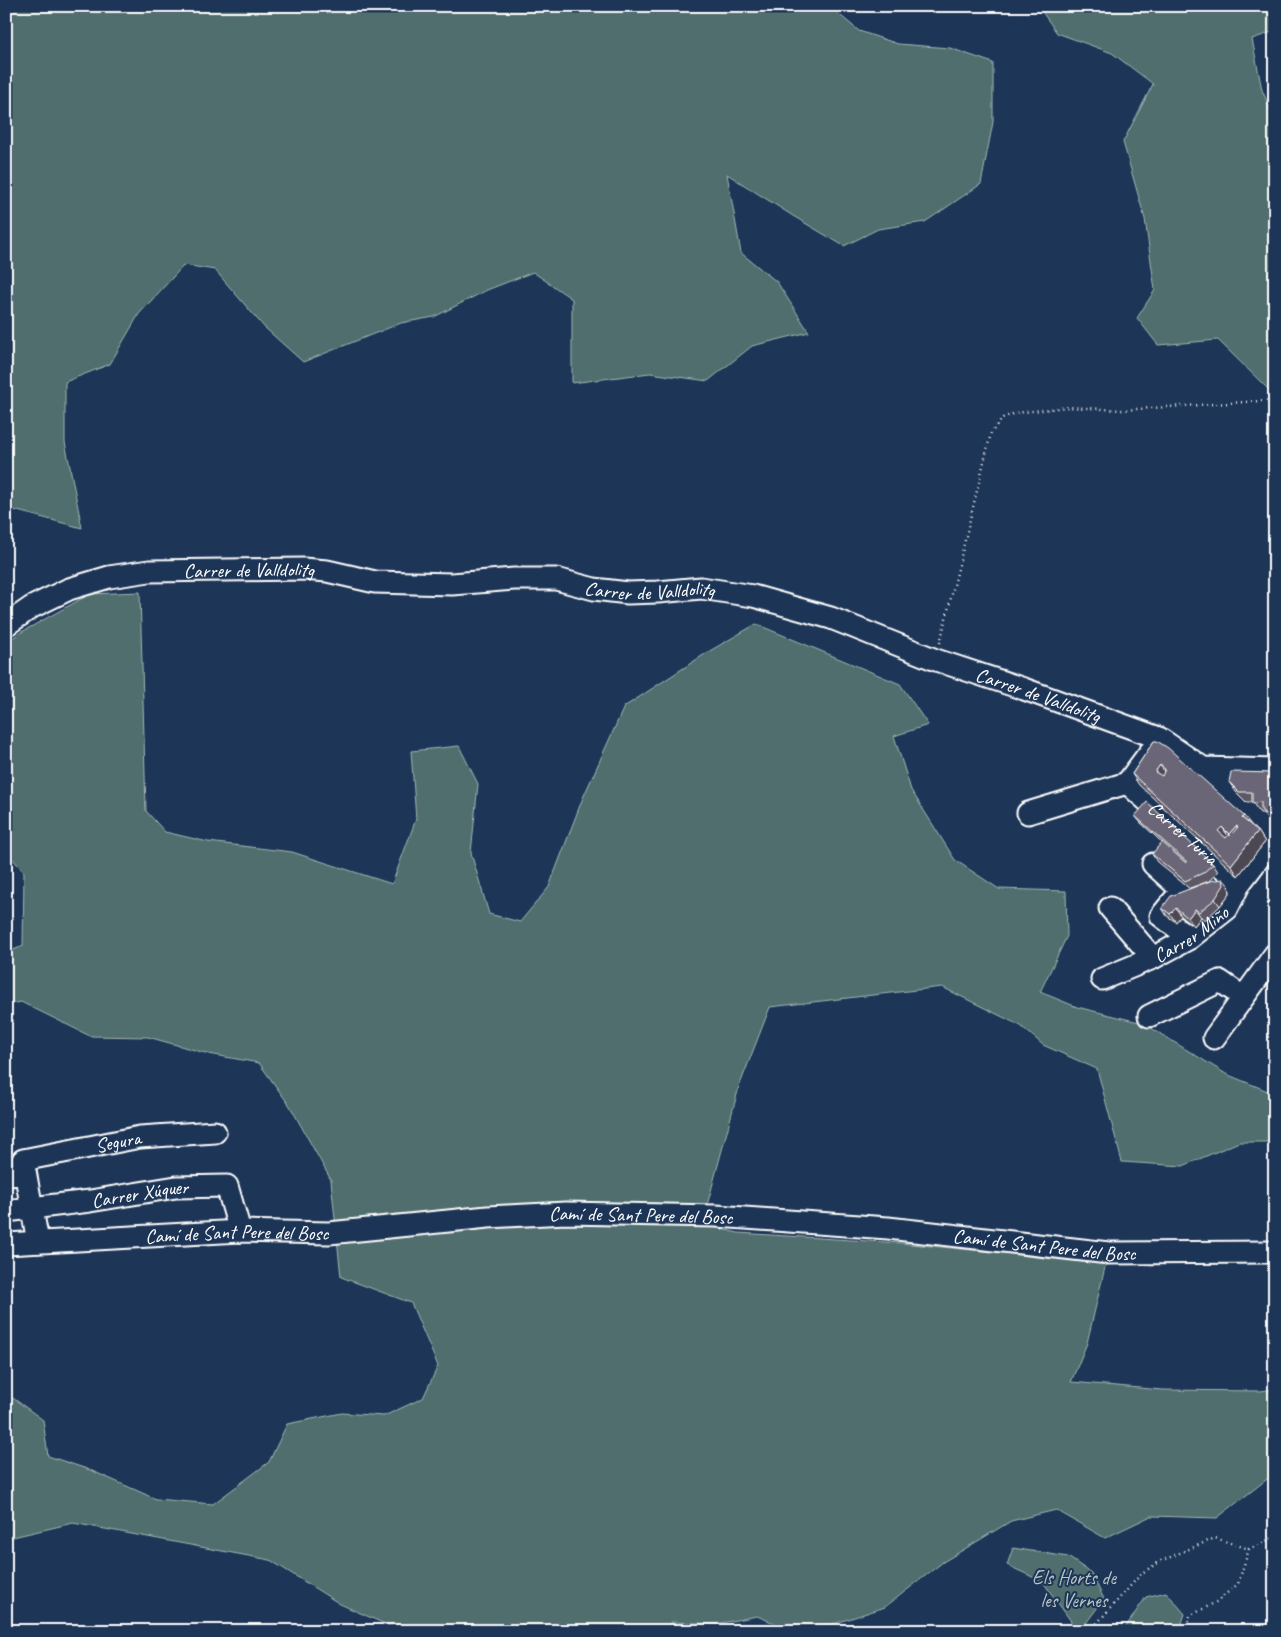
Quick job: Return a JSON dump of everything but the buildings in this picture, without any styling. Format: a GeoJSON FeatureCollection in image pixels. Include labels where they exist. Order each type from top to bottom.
{"type":"FeatureCollection","features":[{"type":"Feature","properties":{"kind":"street","name":"Carrer de Valldolitg"},"geometry":{"type":"LineString","coordinates":[[6,625],[32,608],[69,589],[109,577],[149,572],[327,571],[375,582],[402,584],[452,584],[514,579],[556,579],[594,590],[628,593],[701,588],[753,596],[831,618],[936,660],[1024,689],[1159,738],[1203,768],[1275,836]]}},
{"type":"Feature","properties":{"kind":"street"},"geometry":{"type":"LineString","coordinates":[[1028,813],[1127,783],[1159,738]]}},
{"type":"Feature","properties":{"kind":"street"},"geometry":{"type":"LineString","coordinates":[[1203,768],[1275,770]]}},
{"type":"Feature","properties":{"kind":"street","name":"Carrer Turia"},"geometry":{"type":"LineString","coordinates":[[1127,783],[1240,883]]}},
{"type":"Feature","properties":{"kind":"street","name":"Carrer Miño"},"geometry":{"type":"LineString","coordinates":[[1102,979],[1153,958],[1190,938],[1227,909],[1240,883],[1275,836]]}},
{"type":"Feature","properties":{"kind":"street"},"geometry":{"type":"LineString","coordinates":[[1153,864],[1198,888]]}},
{"type":"Feature","properties":{"kind":"street"},"geometry":{"type":"LineString","coordinates":[[1190,938],[1161,916],[1174,900],[1198,888],[1224,879],[1240,883]]}},
{"type":"Feature","properties":{"kind":"street"},"geometry":{"type":"LineString","coordinates":[[1110,908],[1153,958]]}},
{"type":"Feature","properties":{"kind":"street"},"geometry":{"type":"LineString","coordinates":[[1214,1038],[1275,954]]}},
{"type":"Feature","properties":{"kind":"street"},"geometry":{"type":"LineString","coordinates":[[1149,1016],[1220,981],[1244,997]]}},
{"type":"Feature","properties":{"kind":"street","name":"Segura"},"geometry":{"type":"LineString","coordinates":[[18,1169],[140,1137],[215,1132]]}},
{"type":"Feature","properties":{"kind":"street"},"geometry":{"type":"LineString","coordinates":[[18,1169],[31,1208],[38,1242]]}},
{"type":"Feature","properties":{"kind":"street","name":"Carrer Xúquer"},"geometry":{"type":"LineString","coordinates":[[6,1211],[176,1187],[227,1186],[240,1231]]}},
{"type":"Feature","properties":{"kind":"street","name":"Camí de Sant Pere del Bosc"},"geometry":{"type":"LineString","coordinates":[[6,1244],[240,1231],[329,1233],[488,1217],[606,1213],[716,1216],[888,1228],[1109,1253],[1275,1252]]}},
{"type":"Feature","properties":{"kind":"path"},"geometry":{"type":"LineString","coordinates":[[936,660],[991,433],[1003,418],[1015,413],[1068,407],[1122,410],[1275,400]]}},
{"type":"Feature","properties":{"kind":"path"},"geometry":{"type":"LineString","coordinates":[[1090,1631],[1142,1573],[1161,1561],[1215,1538],[1249,1549],[1275,1537]]}},
{"type":"Feature","properties":{"kind":"path"},"geometry":{"type":"LineString","coordinates":[[1184,1631],[1190,1616],[1216,1602],[1238,1584],[1249,1549]]}},
{"type":"Feature","properties":{"kind":"green space"},"geometry":{"type":"Polygon","coordinates":[[[6,6],[829,6],[859,31],[898,44],[950,48],[993,63],[993,122],[981,184],[925,222],[878,229],[844,246],[727,174],[741,253],[777,282],[809,332],[752,346],[708,381],[650,373],[572,383],[572,299],[533,272],[487,290],[434,317],[401,323],[303,362],[264,327],[215,270],[184,265],[139,314],[110,364],[65,382],[65,442],[82,528],[6,508],[6,6]]]}},
{"type":"Feature","properties":{"kind":"green space"},"geometry":{"type":"Polygon","coordinates":[[[1038,6],[1275,6],[1275,31],[1252,39],[1262,90],[1275,120],[1275,388],[1269,390],[1218,340],[1158,345],[1137,318],[1155,290],[1145,219],[1123,142],[1153,84],[1112,53],[1057,33],[1038,6]]]}},
{"type":"Feature","properties":{"kind":"green space"},"geometry":{"type":"Polygon","coordinates":[[[140,592],[146,811],[165,832],[208,842],[292,852],[392,884],[416,819],[411,751],[459,746],[478,784],[471,853],[489,914],[520,922],[549,887],[582,800],[624,707],[708,652],[756,624],[900,684],[928,725],[894,736],[911,790],[955,860],[999,889],[1066,891],[1067,936],[1040,992],[1077,1007],[1143,1023],[1226,1074],[1275,1094],[1275,1142],[1239,1142],[1183,1166],[1122,1162],[1097,1069],[1043,1045],[1021,1026],[942,987],[770,1007],[739,1087],[702,1224],[738,1233],[900,1243],[1106,1263],[1087,1343],[1071,1382],[1162,1390],[1260,1391],[1275,1389],[1275,1473],[1217,1518],[1151,1516],[1105,1538],[1056,1510],[1011,1521],[943,1562],[885,1607],[812,1631],[794,1631],[757,1616],[716,1624],[671,1622],[676,1631],[401,1631],[340,1604],[270,1560],[73,1523],[13,1537],[6,1541],[6,1393],[43,1420],[48,1456],[90,1470],[156,1499],[213,1504],[269,1462],[287,1424],[342,1413],[384,1416],[423,1398],[438,1366],[411,1303],[341,1277],[331,1180],[290,1106],[259,1063],[209,1054],[148,1037],[90,1036],[21,1002],[6,1005],[6,953],[23,946],[24,872],[6,851],[6,643],[18,634],[90,594],[140,592]]]}},
{"type":"Feature","properties":{"kind":"green space","name":"Els Horts de les Vernes"},"geometry":{"type":"Polygon","coordinates":[[[1013,1548],[1068,1557],[1091,1573],[1104,1599],[1080,1631],[1078,1631],[1043,1582],[1007,1565],[1013,1548]]]}},
{"type":"Feature","properties":{"kind":"green space","name":"Els Horts de les Vernes"},"geometry":{"type":"Polygon","coordinates":[[[1166,1592],[1185,1614],[1179,1631],[1123,1631],[1146,1597],[1166,1592]]]}}]}
